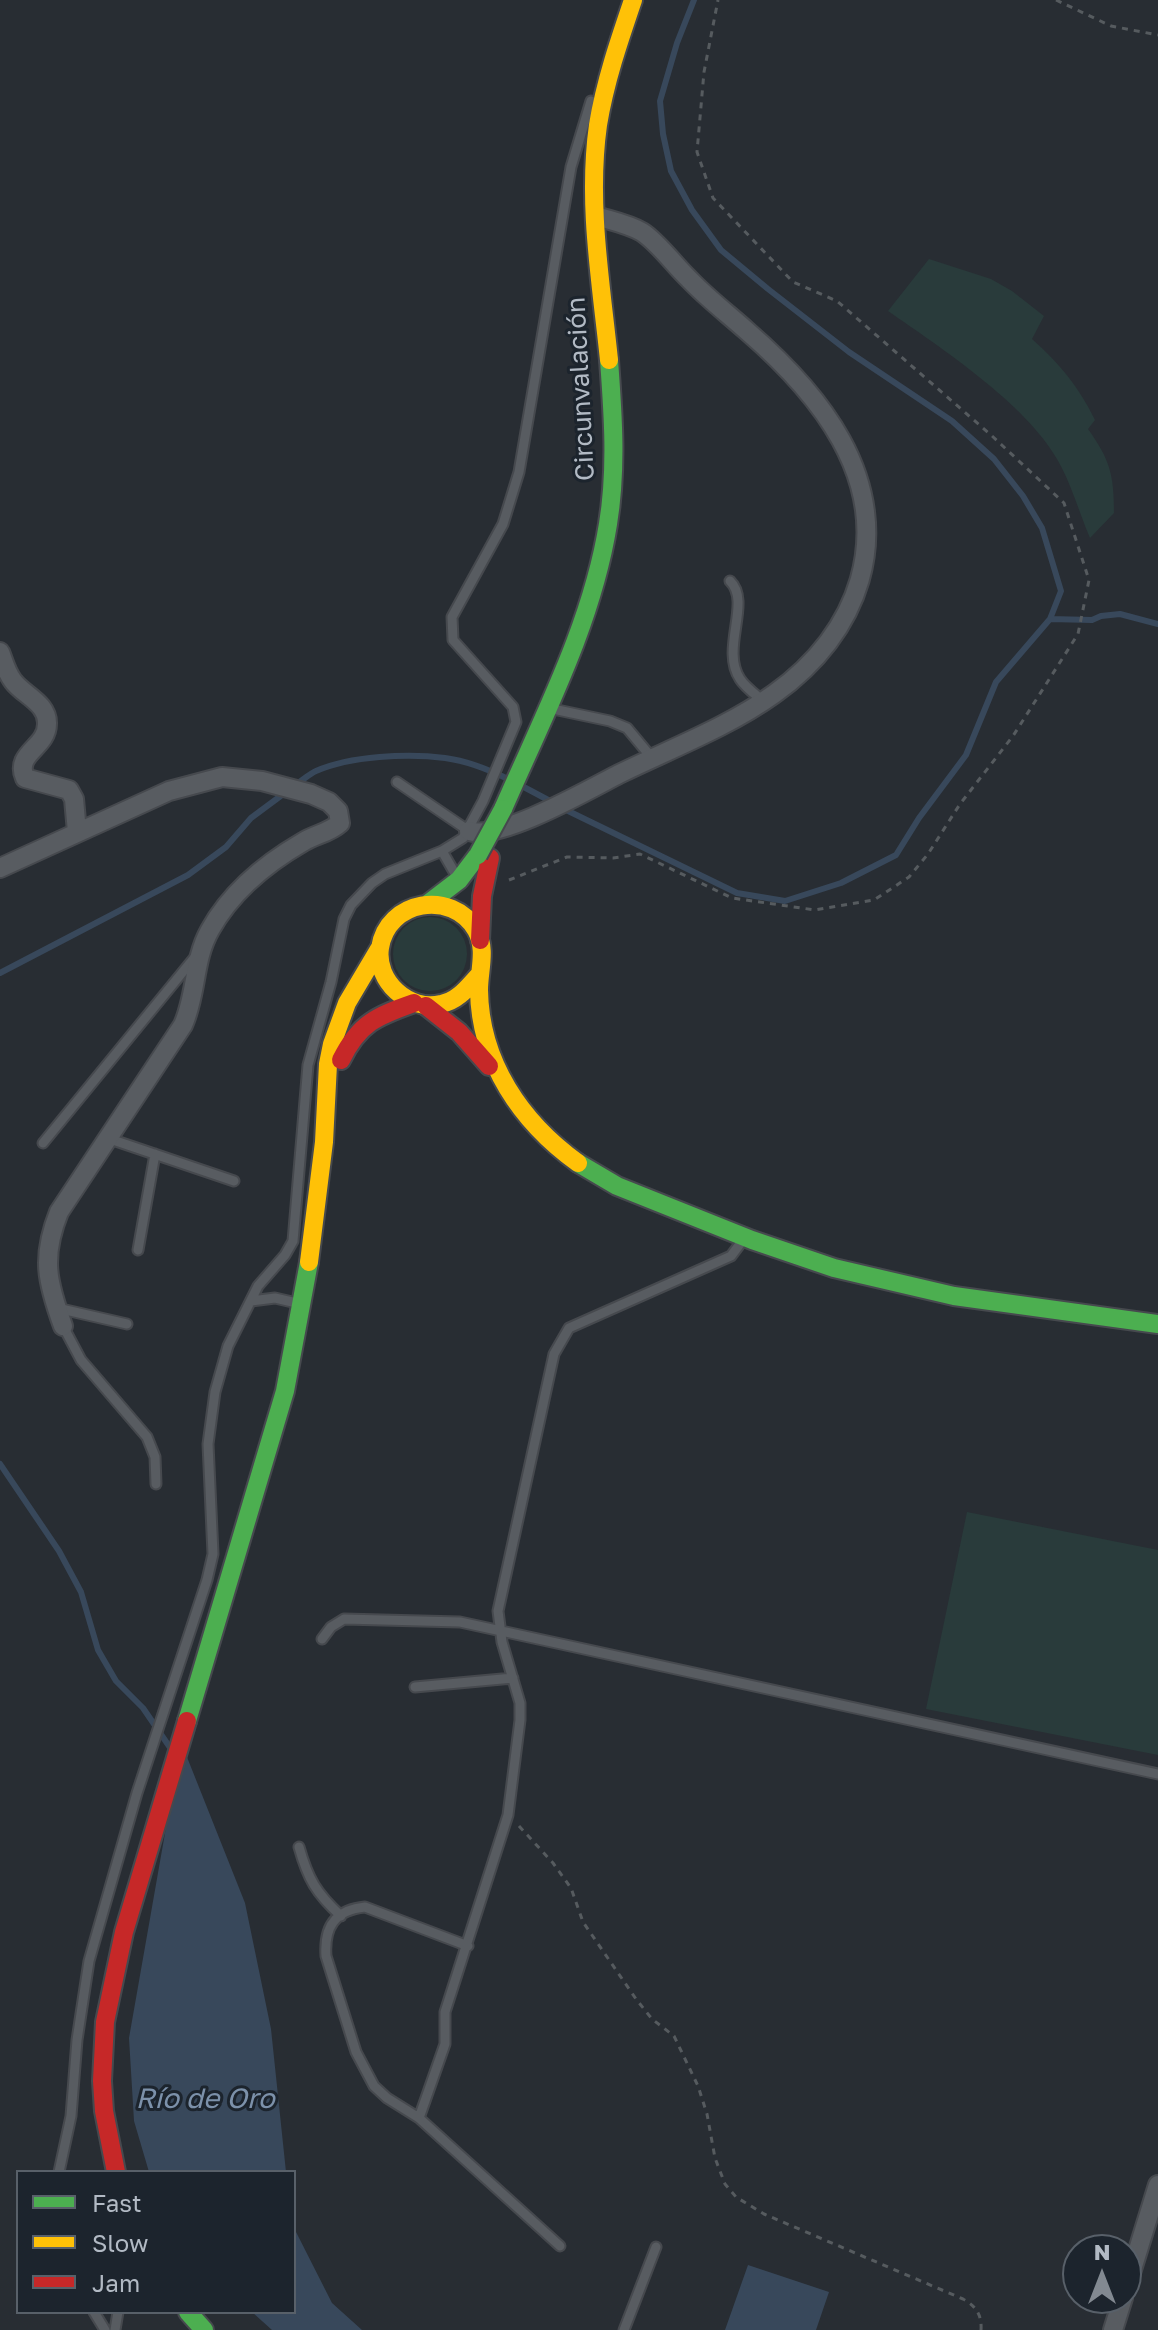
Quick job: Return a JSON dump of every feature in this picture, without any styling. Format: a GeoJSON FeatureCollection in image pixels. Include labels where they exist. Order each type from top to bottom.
{"type":"FeatureCollection","features":[{"type":"Feature","properties":{"kind":"main road","name":"Circunvalación"},"geometry":{"type":"LineString","coordinates":[[484,856],[576,632],[599,562],[613,486],[614,439],[596,216],[596,147],[602,100],[633,0]]}},
{"type":"Feature","properties":{"kind":"main road"},"geometry":{"type":"LineString","coordinates":[[484,856],[429,903],[406,910],[396,917],[382,937],[380,963],[391,988],[459,1032],[497,1074],[514,1103],[536,1128],[587,1171],[617,1186],[832,1267],[927,1291],[1072,1315],[1158,1324]]}},
{"type":"Feature","properties":{"kind":"main road"},"geometry":{"type":"LineString","coordinates":[[484,856],[479,975],[485,1036],[497,1074]]}},
{"type":"Feature","properties":{"kind":"main road"},"geometry":{"type":"LineString","coordinates":[[429,903],[456,909],[467,917],[480,940]]}},
{"type":"Feature","properties":{"kind":"main road"},"geometry":{"type":"LineString","coordinates":[[327,1105],[325,1087],[330,1056],[340,1025],[365,968],[379,949]]}},
{"type":"Feature","properties":{"kind":"main road"},"geometry":{"type":"LineString","coordinates":[[116,2170],[102,2107],[105,2006],[124,1932],[285,1391],[304,1305],[327,1105],[341,1059],[350,1039],[363,1024],[378,1015],[420,1005],[452,1002],[463,995],[479,975]]}},
{"type":"Feature","properties":{"kind":"main road"},"geometry":{"type":"LineString","coordinates":[[190,2314],[204,2330]]}},
{"type":"Feature","properties":{"kind":"street"},"geometry":{"type":"LineString","coordinates":[[469,831],[479,834],[492,832],[550,809],[763,701],[790,682],[831,641],[850,610],[866,553],[866,522],[860,489],[842,442],[817,404],[772,353],[694,284],[645,234],[596,216]]}},
{"type":"Feature","properties":{"kind":"street"},"geometry":{"type":"LineString","coordinates":[[0,652],[15,684],[44,711],[48,724],[44,736],[23,759],[21,770],[25,778],[34,783],[69,790],[74,799],[77,832]]}},
{"type":"Feature","properties":{"kind":"street"},"geometry":{"type":"LineString","coordinates":[[0,868],[169,791],[222,777],[262,781],[311,794],[329,802],[338,811],[340,823],[330,832],[314,835],[279,855],[235,893],[209,931],[197,962],[191,1008],[183,1025],[59,1212],[51,1233],[47,1258],[49,1288],[63,1326]]}},
{"type":"Feature","properties":{"kind":"street"},"geometry":{"type":"LineString","coordinates":[[1142,2237],[1158,2185]]}},
{"type":"Feature","properties":{"kind":"lane"},"geometry":{"type":"LineString","coordinates":[[59,2170],[71,2116],[77,2040],[89,1961],[137,1793],[213,1554],[208,1444],[215,1392],[228,1346],[258,1286],[293,1241],[308,1065],[331,982],[344,919],[351,905],[372,883],[385,874],[456,844],[469,831],[516,722],[513,707],[453,640],[452,617],[503,524],[514,490],[571,167],[590,103],[618,44]]}},
{"type":"Feature","properties":{"kind":"lane"},"geometry":{"type":"LineString","coordinates":[[730,581],[738,588],[739,598],[732,642],[735,667],[739,679],[763,701]]}},
{"type":"Feature","properties":{"kind":"lane"},"geometry":{"type":"LineString","coordinates":[[544,713],[610,721],[627,728],[652,758]]}},
{"type":"Feature","properties":{"kind":"lane"},"geometry":{"type":"LineString","coordinates":[[397,782],[469,831]]}},
{"type":"Feature","properties":{"kind":"lane"},"geometry":{"type":"LineString","coordinates":[[483,801],[503,809]]}},
{"type":"Feature","properties":{"kind":"lane"},"geometry":{"type":"LineString","coordinates":[[442,851],[459,880]]}},
{"type":"Feature","properties":{"kind":"lane"},"geometry":{"type":"LineString","coordinates":[[43,1143],[203,947]]}},
{"type":"Feature","properties":{"kind":"lane"},"geometry":{"type":"LineString","coordinates":[[107,1138],[234,1181]]}},
{"type":"Feature","properties":{"kind":"lane"},"geometry":{"type":"LineString","coordinates":[[138,1250],[155,1154]]}},
{"type":"Feature","properties":{"kind":"lane"},"geometry":{"type":"LineString","coordinates":[[419,2118],[445,2044],[444,2018],[508,1815],[520,1703],[498,1611],[554,1354],[569,1328],[731,1256],[745,1236]]}},
{"type":"Feature","properties":{"kind":"lane"},"geometry":{"type":"LineString","coordinates":[[251,1301],[275,1298],[304,1305]]}},
{"type":"Feature","properties":{"kind":"lane"},"geometry":{"type":"LineString","coordinates":[[56,1308],[127,1324]]}},
{"type":"Feature","properties":{"kind":"lane"},"geometry":{"type":"LineString","coordinates":[[63,1326],[81,1360],[147,1437],[155,1457],[156,1484]]}},
{"type":"Feature","properties":{"kind":"lane"},"geometry":{"type":"LineString","coordinates":[[322,1639],[331,1627],[344,1619],[460,1622],[1158,1774]]}},
{"type":"Feature","properties":{"kind":"lane"},"geometry":{"type":"LineString","coordinates":[[415,1687],[513,1678]]}},
{"type":"Feature","properties":{"kind":"lane"},"geometry":{"type":"LineString","coordinates":[[299,1847],[306,1874],[320,1897],[341,1916]]}},
{"type":"Feature","properties":{"kind":"lane"},"geometry":{"type":"LineString","coordinates":[[468,1946],[365,1907],[351,1908],[341,1916],[329,1926],[325,1940],[326,1956],[356,2052],[374,2086],[419,2118],[560,2246]]}},
{"type":"Feature","properties":{"kind":"lane"},"geometry":{"type":"LineString","coordinates":[[624,2330],[656,2247]]}},
{"type":"Feature","properties":{"kind":"path"},"geometry":{"type":"LineString","coordinates":[[1056,0],[1111,26],[1158,35]]}},
{"type":"Feature","properties":{"kind":"path"},"geometry":{"type":"LineString","coordinates":[[508,1815],[553,1863],[571,1888],[583,1922],[636,1999],[652,2019],[674,2036],[698,2086],[715,2158],[725,2184],[736,2197],[764,2214],[970,2303],[980,2315],[981,2330]]}},
{"type":"Feature","properties":{"kind":"shaded area"},"geometry":{"type":"Polygon","coordinates":[[[929,259],[991,279],[1044,316],[1032,339],[1068,376],[1089,408],[1095,420],[1088,429],[1106,459],[1112,477],[1114,513],[1090,538],[1057,459],[1025,417],[980,378],[888,311],[929,259]]]}},
{"type":"Feature","properties":{"kind":"shaded area"},"geometry":{"type":"Polygon","coordinates":[[[430,917],[451,923],[461,933],[467,954],[461,975],[451,985],[430,991],[409,985],[399,975],[393,954],[399,933],[409,923],[430,917]]]}},
{"type":"Feature","properties":{"kind":"shaded area"},"geometry":{"type":"Polygon","coordinates":[[[967,1512],[1158,1550],[1158,1755],[926,1709],[967,1512]]]}},
{"type":"Feature","properties":{"kind":"water","name":"Río de Oro"},"geometry":{"type":"Polygon","coordinates":[[[181,1742],[245,1903],[271,2029],[286,2170],[148,2170],[134,2121],[129,2038],[181,1742]]]}},
{"type":"Feature","properties":{"kind":"water"},"geometry":{"type":"Polygon","coordinates":[[[296,2232],[332,2303],[362,2330],[272,2330],[254,2314],[296,2314],[296,2232]]]}},
{"type":"Feature","properties":{"kind":"water"},"geometry":{"type":"Polygon","coordinates":[[[748,2265],[829,2292],[816,2330],[725,2330],[748,2265]]]}},
{"type":"Feature","properties":{"kind":"waterway"},"geometry":{"type":"LineString","coordinates":[[562,808],[737,893],[785,901],[841,883],[896,855],[966,755],[996,682],[1050,619],[1061,591],[1042,528],[1023,496],[994,459],[952,421],[849,352],[768,289],[721,250],[692,210],[671,171],[660,101],[694,0]]}},
{"type":"Feature","properties":{"kind":"waterway"},"geometry":{"type":"LineString","coordinates":[[1050,619],[1092,620],[1120,614],[1158,624]]}},
{"type":"Feature","properties":{"kind":"waterway"},"geometry":{"type":"LineString","coordinates":[[295,785],[313,772],[330,766],[397,756],[454,759],[510,780]]}},
{"type":"Feature","properties":{"kind":"waterway"},"geometry":{"type":"LineString","coordinates":[[520,785],[552,802]]}},
{"type":"Feature","properties":{"kind":"waterway"},"geometry":{"type":"LineString","coordinates":[[0,973],[188,875],[226,847],[251,818],[286,792]]}},
{"type":"Feature","properties":{"kind":"waterway"},"geometry":{"type":"LineString","coordinates":[[0,1464],[59,1551],[81,1592],[98,1650],[116,1681],[143,1708],[171,1749]]}},
{"type":"Feature","properties":{"kind":"traffic: fast"},"geometry":{"type":"LineString","coordinates":[[503,809],[564,670],[601,561],[613,483],[609,360]]}},
{"type":"Feature","properties":{"kind":"traffic: fast"},"geometry":{"type":"LineString","coordinates":[[478,855],[503,809]]}},
{"type":"Feature","properties":{"kind":"traffic: fast"},"geometry":{"type":"LineString","coordinates":[[429,903],[459,880],[478,855]]}},
{"type":"Feature","properties":{"kind":"traffic: fast"},"geometry":{"type":"LineString","coordinates":[[578,1163],[617,1186],[752,1240],[834,1268],[954,1296],[1158,1324]]}},
{"type":"Feature","properties":{"kind":"traffic: fast"},"geometry":{"type":"LineString","coordinates":[[187,1721],[285,1391],[309,1262]]}},
{"type":"Feature","properties":{"kind":"traffic: fast"},"geometry":{"type":"LineString","coordinates":[[190,2314],[204,2330]]}},
{"type":"Feature","properties":{"kind":"traffic: slow"},"geometry":{"type":"LineString","coordinates":[[609,360],[596,242],[595,154],[604,93],[633,0]]}},
{"type":"Feature","properties":{"kind":"traffic: slow"},"geometry":{"type":"LineString","coordinates":[[479,975],[453,1000],[441,1004],[417,1003],[406,998],[383,972],[380,948],[385,932],[407,910],[437,905],[465,917],[476,930],[482,960],[479,990],[481,1016],[496,1066],[522,1109],[557,1147],[578,1163]]}},
{"type":"Feature","properties":{"kind":"traffic: slow"},"geometry":{"type":"LineString","coordinates":[[309,1262],[332,1044],[347,1003],[379,949]]}},
{"type":"Feature","properties":{"kind":"traffic: jam"},"geometry":{"type":"LineString","coordinates":[[480,940],[482,896],[490,858]]}},
{"type":"Feature","properties":{"kind":"traffic: jam"},"geometry":{"type":"LineString","coordinates":[[341,1060],[355,1037],[370,1022],[414,1003]]}},
{"type":"Feature","properties":{"kind":"traffic: jam"},"geometry":{"type":"LineString","coordinates":[[426,1006],[459,1032],[489,1066]]}},
{"type":"Feature","properties":{"kind":"traffic: jam"},"geometry":{"type":"LineString","coordinates":[[116,2170],[104,2111],[105,2022],[124,1932],[187,1721]]}}]}
